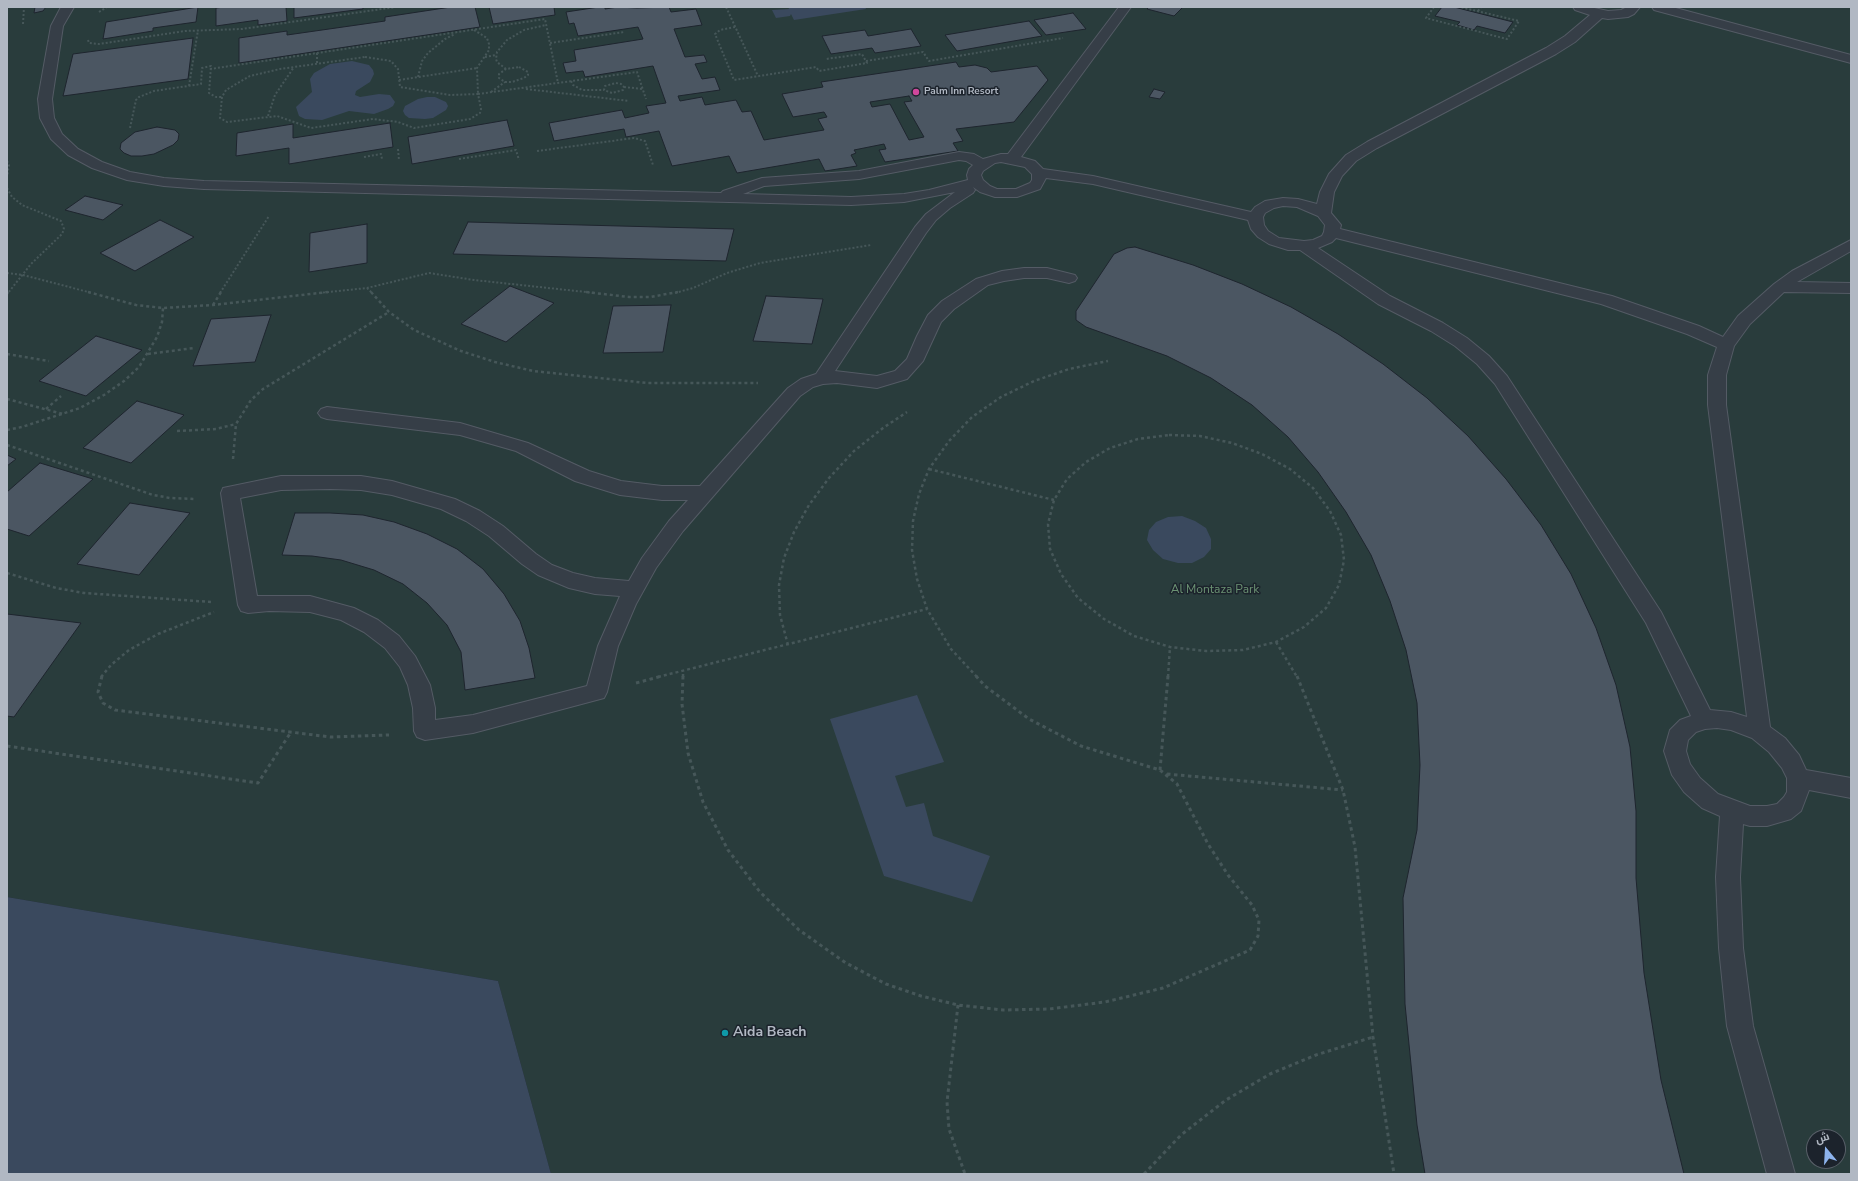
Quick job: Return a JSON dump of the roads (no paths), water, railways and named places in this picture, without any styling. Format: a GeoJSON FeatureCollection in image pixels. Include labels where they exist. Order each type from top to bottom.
{"type":"FeatureCollection","features":[{"type":"Feature","properties":{"kind":"lane"},"geometry":{"type":"LineString","coordinates":[[68,7],[57,26],[45,99],[47,118],[56,136],[73,152],[96,165],[127,176],[164,182],[204,185],[718,198],[877,200],[929,194],[977,183]]}},
{"type":"Feature","properties":{"kind":"lane"},"geometry":{"type":"LineString","coordinates":[[1012,158],[1125,7]]}},
{"type":"Feature","properties":{"kind":"lane"},"geometry":{"type":"LineString","coordinates":[[1579,7],[1599,14],[1624,14],[1634,7]]}},
{"type":"Feature","properties":{"kind":"lane"},"geometry":{"type":"LineString","coordinates":[[1658,7],[1851,59]]}},
{"type":"Feature","properties":{"kind":"lane"},"geometry":{"type":"LineString","coordinates":[[1323,213],[1328,192],[1336,174],[1351,158],[1372,145],[1551,52],[1570,39],[1599,14]]}},
{"type":"Feature","properties":{"kind":"lane"},"geometry":{"type":"LineString","coordinates":[[718,198],[762,182],[859,175],[959,156],[969,157],[982,164]]}},
{"type":"Feature","properties":{"kind":"lane"},"geometry":{"type":"LineString","coordinates":[[1039,173],[1039,180],[1035,186],[1017,193],[995,192],[985,189],[977,183],[974,175],[976,169],[982,164],[996,159],[1012,158],[1030,164],[1039,173],[1092,180],[1255,217]]}},
{"type":"Feature","properties":{"kind":"lane"},"geometry":{"type":"LineString","coordinates":[[822,378],[913,239],[931,216],[977,183]]}},
{"type":"Feature","properties":{"kind":"lane"},"geometry":{"type":"LineString","coordinates":[[1283,202],[1298,203],[1312,206],[1323,213],[1333,225],[1332,232],[1327,239],[1317,244],[1304,246],[1288,245],[1274,241],[1263,234],[1256,226],[1255,217],[1260,210],[1270,204],[1283,202]]}},
{"type":"Feature","properties":{"kind":"lane"},"geometry":{"type":"LineString","coordinates":[[1332,232],[1606,300],[1679,324],[1726,345]]}},
{"type":"Feature","properties":{"kind":"lane"},"geometry":{"type":"LineString","coordinates":[[1760,732],[1716,405],[1717,375],[1726,345],[1744,320],[1798,274],[1851,245]]}},
{"type":"Feature","properties":{"kind":"lane"},"geometry":{"type":"LineString","coordinates":[[1304,246],[1384,300],[1437,327],[1462,342],[1483,360],[1501,380],[1654,618],[1682,670],[1704,720]]}},
{"type":"Feature","properties":{"kind":"lane"},"geometry":{"type":"LineString","coordinates":[[634,589],[596,586],[569,580],[551,572],[529,559],[496,531],[473,516],[448,504],[421,495],[392,488],[330,482],[281,483],[265,484],[230,493],[248,605],[269,602],[310,604],[346,614],[371,626],[392,642],[408,662],[419,686],[424,708],[425,731],[472,724],[596,692],[608,646],[626,603],[649,563],[676,526],[794,392],[807,384],[822,378],[837,377],[877,382],[901,375],[915,361],[924,336],[934,319],[948,305],[965,292],[982,282],[1002,276],[1024,273],[1047,273],[1069,278]]}},
{"type":"Feature","properties":{"kind":"lane"},"geometry":{"type":"LineString","coordinates":[[1780,288],[1851,288]]}},
{"type":"Feature","properties":{"kind":"lane"},"geometry":{"type":"LineString","coordinates":[[327,413],[460,429],[492,437],[522,447],[582,476],[620,488],[662,493],[706,493]]}},
{"type":"Feature","properties":{"kind":"lane"},"geometry":{"type":"LineString","coordinates":[[1704,720],[1731,721],[1760,732],[1777,745],[1791,762],[1798,778],[1798,792],[1793,804],[1782,812],[1767,816],[1750,816],[1732,811],[1710,801],[1692,785],[1680,768],[1675,751],[1678,736],[1688,726],[1704,720]]}},
{"type":"Feature","properties":{"kind":"lane"},"geometry":{"type":"LineString","coordinates":[[1798,778],[1851,788]]}},
{"type":"Feature","properties":{"kind":"lane"},"geometry":{"type":"LineString","coordinates":[[1732,811],[1728,877],[1730,932],[1740,1026],[1781,1174]]}},
{"type":"Feature","properties":{"kind":"water"},"geometry":{"type":"Polygon","coordinates":[[[788,7],[865,7],[866,9],[794,20],[791,14],[790,16],[776,18],[772,10],[789,9],[788,7]]]}},
{"type":"Feature","properties":{"kind":"water"},"geometry":{"type":"Polygon","coordinates":[[[352,61],[369,65],[374,74],[370,82],[356,91],[355,95],[360,97],[379,94],[390,95],[395,102],[393,106],[374,114],[349,111],[322,120],[305,119],[299,116],[296,107],[312,92],[310,79],[314,73],[330,64],[352,61]]]}},
{"type":"Feature","properties":{"kind":"water"},"geometry":{"type":"Polygon","coordinates":[[[435,97],[446,102],[448,106],[446,110],[433,118],[425,119],[409,118],[405,115],[403,111],[405,106],[418,99],[435,97]]]}},
{"type":"Feature","properties":{"kind":"water"},"geometry":{"type":"Polygon","coordinates":[[[1182,516],[1195,521],[1206,528],[1211,539],[1211,549],[1204,557],[1192,563],[1178,563],[1163,559],[1153,550],[1147,540],[1149,530],[1156,522],[1168,517],[1182,516]]]}},
{"type":"Feature","properties":{"kind":"water"},"geometry":{"type":"Polygon","coordinates":[[[917,695],[944,762],[895,776],[906,807],[924,803],[933,836],[990,856],[972,902],[884,876],[830,719],[917,695]]]}},
{"type":"Feature","properties":{"kind":"water"},"geometry":{"type":"Polygon","coordinates":[[[7,897],[498,981],[551,1174],[7,1174],[7,897]]]}},
{"type":"Feature","properties":{"kind":"place","name":"Palm Inn Resort"},"geometry":{"type":"Point","coordinates":[916,92]}},
{"type":"Feature","properties":{"kind":"place","name":"Aida Beach"},"geometry":{"type":"Point","coordinates":[725,1033]}},
{"type":"Feature","properties":{"kind":"park label","name":"Al Montaza Park"},"geometry":{"type":"Point","coordinates":[1215,590]}}]}
